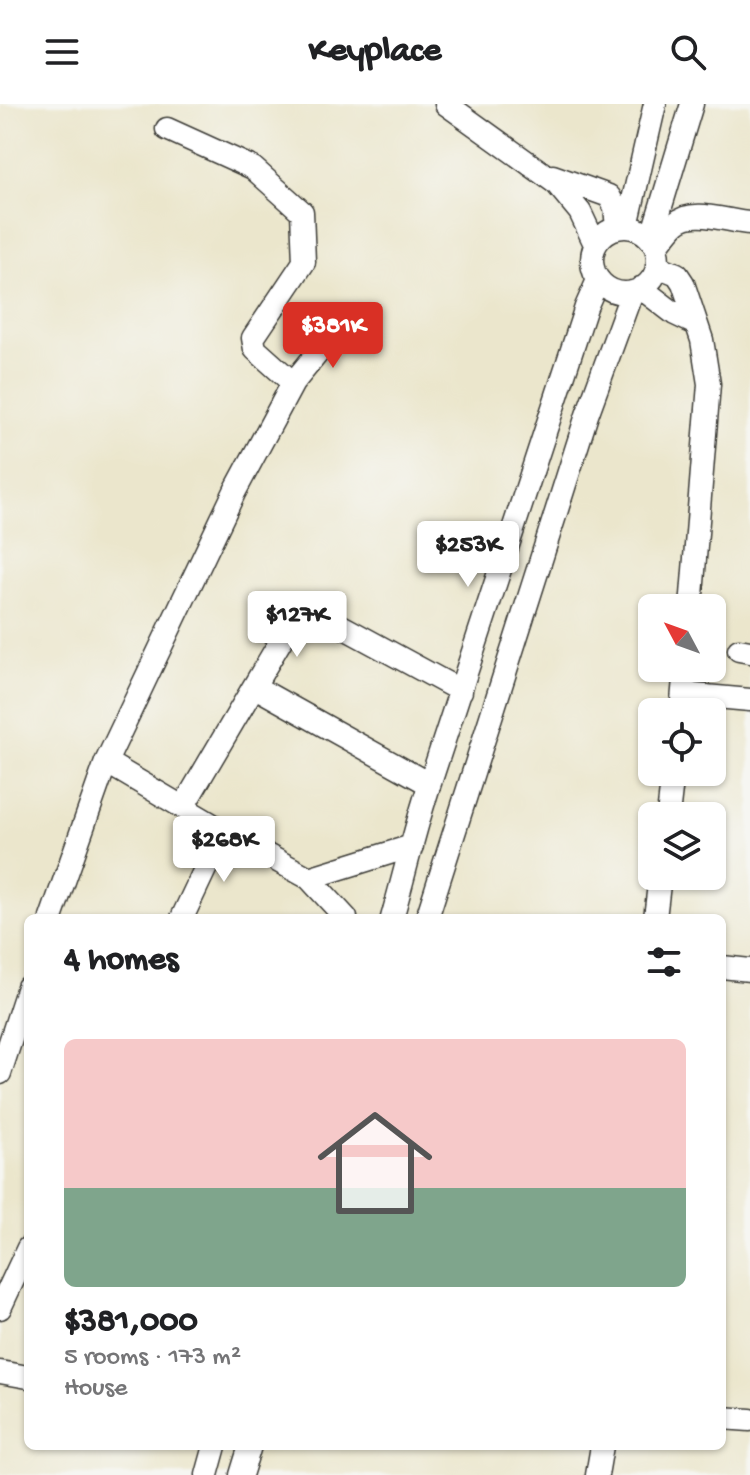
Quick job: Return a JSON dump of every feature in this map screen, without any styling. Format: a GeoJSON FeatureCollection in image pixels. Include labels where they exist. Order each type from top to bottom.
{"type":"FeatureCollection","features":[{"type":"Feature","properties":{"kind":"street"},"geometry":{"type":"LineString","coordinates":[[446,104],[556,183],[573,201],[595,244]]}},
{"type":"Feature","properties":{"kind":"street"},"geometry":{"type":"LineString","coordinates":[[622,227],[655,104]]}},
{"type":"Feature","properties":{"kind":"street"},"geometry":{"type":"LineString","coordinates":[[428,914],[587,415],[637,290],[654,275],[654,251],[692,104]]}},
{"type":"Feature","properties":{"kind":"street"},"geometry":{"type":"LineString","coordinates":[[167,129],[253,168],[302,212],[304,262],[253,338],[255,349],[293,383]]}},
{"type":"Feature","properties":{"kind":"street"},"geometry":{"type":"LineString","coordinates":[[537,171],[609,196],[622,227]]}},
{"type":"Feature","properties":{"kind":"street"},"geometry":{"type":"LineString","coordinates":[[654,251],[677,221],[686,218],[699,216],[750,223]]}},
{"type":"Feature","properties":{"kind":"street"},"geometry":{"type":"LineString","coordinates":[[692,594],[709,384],[702,340],[688,296],[677,274],[636,228],[622,227],[608,231],[595,244],[592,262],[598,280],[614,291],[637,290],[696,324]]}},
{"type":"Feature","properties":{"kind":"street"},"geometry":{"type":"LineString","coordinates":[[393,914],[429,784],[586,307],[598,280]]}},
{"type":"Feature","properties":{"kind":"street"},"geometry":{"type":"LineString","coordinates":[[52,914],[106,762],[235,491],[293,383],[338,328]]}},
{"type":"Feature","properties":{"kind":"street"},"geometry":{"type":"LineString","coordinates":[[183,807],[300,608],[308,608],[461,691]]}},
{"type":"Feature","properties":{"kind":"street"},"geometry":{"type":"LineString","coordinates":[[255,687],[429,784]]}},
{"type":"Feature","properties":{"kind":"street"},"geometry":{"type":"LineString","coordinates":[[726,701],[750,700]]}},
{"type":"Feature","properties":{"kind":"street"},"geometry":{"type":"LineString","coordinates":[[106,762],[309,878],[342,914]]}},
{"type":"Feature","properties":{"kind":"street"},"geometry":{"type":"LineString","coordinates":[[184,914],[223,831]]}},
{"type":"Feature","properties":{"kind":"street"},"geometry":{"type":"LineString","coordinates":[[309,878],[412,846]]}},
{"type":"Feature","properties":{"kind":"street"},"geometry":{"type":"LineString","coordinates":[[655,914],[658,890]]}},
{"type":"Feature","properties":{"kind":"street"},"geometry":{"type":"LineString","coordinates":[[726,967],[750,970]]}},
{"type":"Feature","properties":{"kind":"street"},"geometry":{"type":"LineString","coordinates":[[0,1073],[24,999]]}},
{"type":"Feature","properties":{"kind":"street"},"geometry":{"type":"LineString","coordinates":[[0,1308],[24,1257]]}},
{"type":"Feature","properties":{"kind":"street"},"geometry":{"type":"LineString","coordinates":[[0,1372],[24,1376]]}},
{"type":"Feature","properties":{"kind":"street"},"geometry":{"type":"LineString","coordinates":[[726,1418],[750,1420]]}},
{"type":"Feature","properties":{"kind":"street"},"geometry":{"type":"LineString","coordinates":[[207,1475],[214,1450]]}},
{"type":"Feature","properties":{"kind":"street"},"geometry":{"type":"LineString","coordinates":[[241,1475],[249,1450]]}},
{"type":"Feature","properties":{"kind":"street"},"geometry":{"type":"LineString","coordinates":[[597,1475],[601,1450]]}}]}
